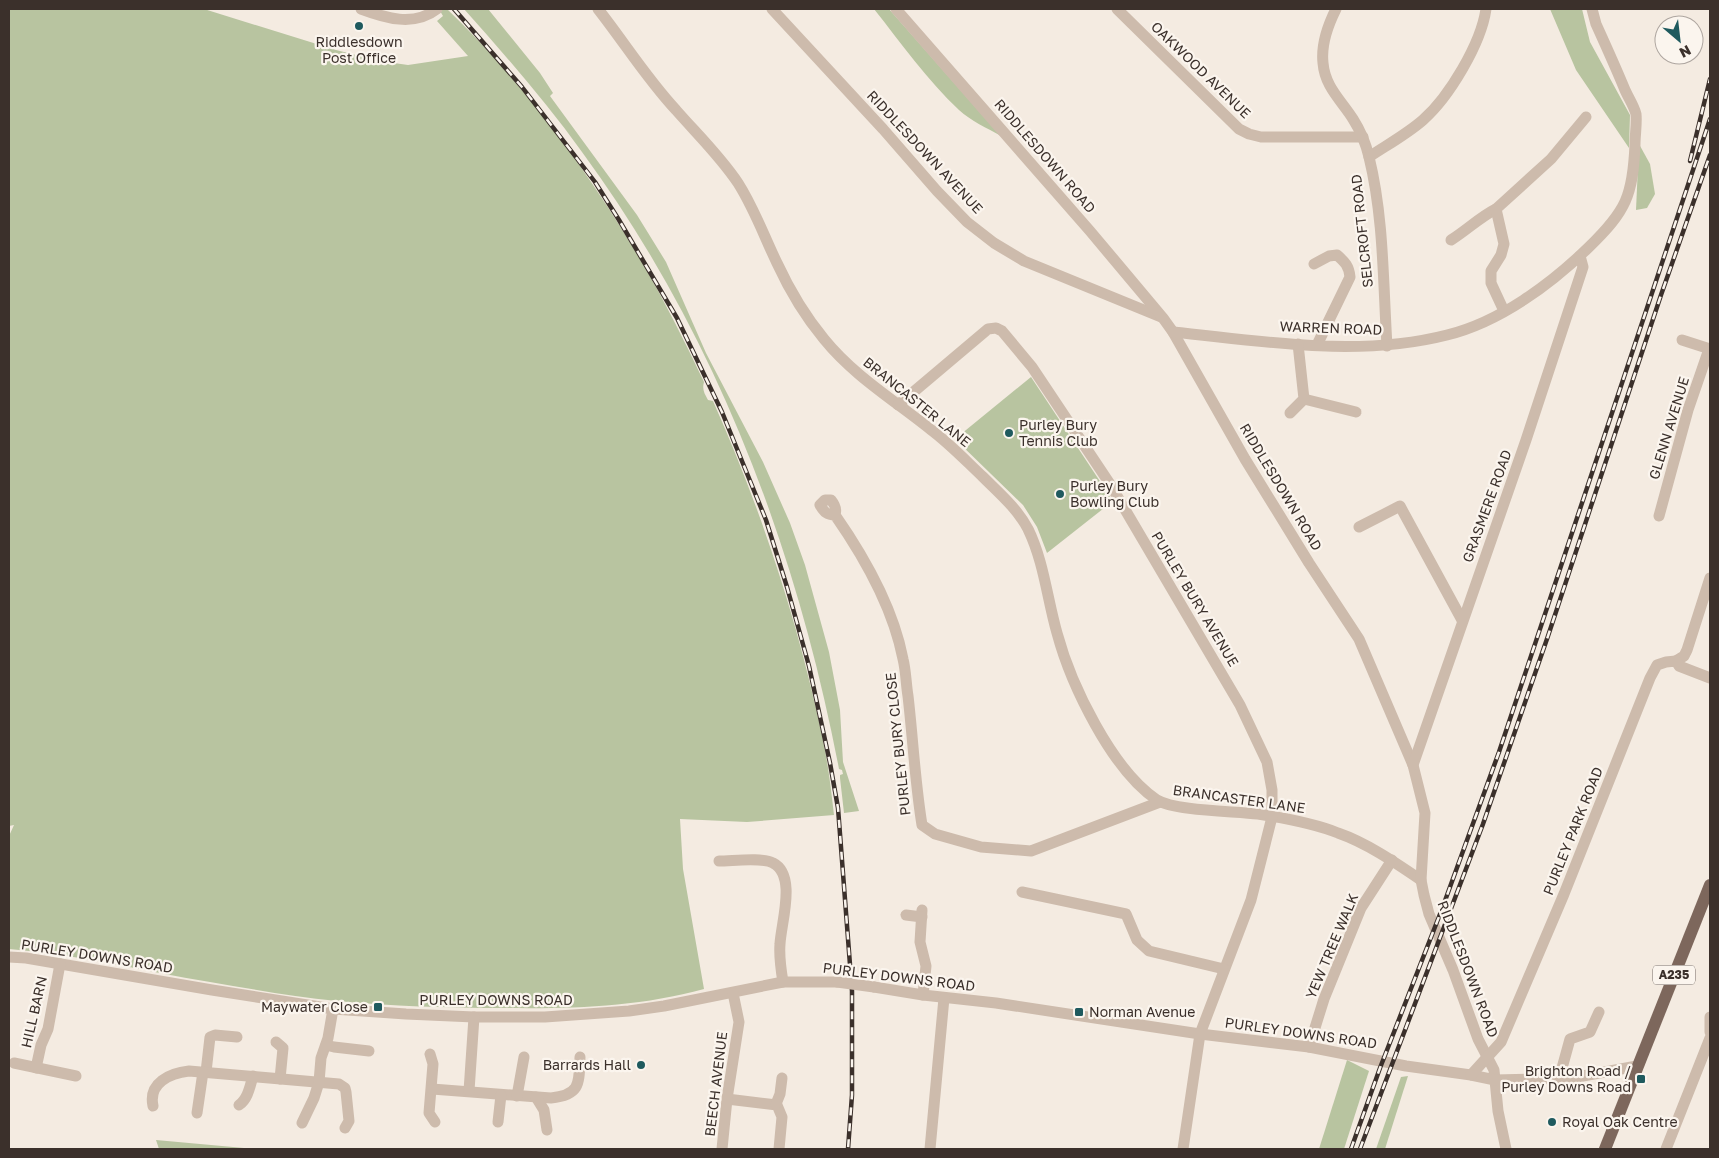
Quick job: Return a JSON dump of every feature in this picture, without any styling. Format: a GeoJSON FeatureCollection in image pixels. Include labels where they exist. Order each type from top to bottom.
{"type":"FeatureCollection","features":[{"type":"Feature","properties":{"kind":"main road","name":"A235"},"geometry":{"type":"LineString","coordinates":[[1604,1149],[1710,885]]}},
{"type":"Feature","properties":{"kind":"street"},"geometry":{"type":"LineString","coordinates":[[361,9],[380,16],[405,19],[423,17],[437,9]]}},
{"type":"Feature","properties":{"kind":"street","name":"BRANCASTER LANE"},"geometry":{"type":"LineString","coordinates":[[598,9],[660,91],[738,183],[759,223],[777,265],[795,297],[824,339],[865,380],[938,435],[1017,511],[1035,545],[1044,575],[1057,635],[1083,701],[1114,754],[1136,781],[1160,802],[1174,806],[1272,817],[1339,833],[1392,860],[1421,880]]}},
{"type":"Feature","properties":{"kind":"street","name":"RIDDLESDOWN AVENUE"},"geometry":{"type":"LineString","coordinates":[[772,9],[883,129],[937,191],[968,222],[994,243],[1024,261],[1163,318]]}},
{"type":"Feature","properties":{"kind":"street","name":"RIDDLESDOWN ROAD"},"geometry":{"type":"LineString","coordinates":[[896,9],[1090,231],[1163,318],[1308,563],[1359,639],[1413,765],[1425,813],[1421,880],[1429,914],[1453,970],[1478,1039],[1494,1070],[1498,1111],[1506,1149]]}},
{"type":"Feature","properties":{"kind":"street","name":"OAKWOOD AVENUE"},"geometry":{"type":"LineString","coordinates":[[1116,9],[1239,129],[1261,137],[1363,137]]}},
{"type":"Feature","properties":{"kind":"street","name":"SELCROFT ROAD"},"geometry":{"type":"LineString","coordinates":[[1336,9],[1326,34],[1322,62],[1325,80],[1353,118],[1363,137],[1369,156],[1379,213],[1387,346]]}},
{"type":"Feature","properties":{"kind":"street"},"geometry":{"type":"LineString","coordinates":[[1369,156],[1422,121],[1444,98],[1466,62],[1479,34],[1486,9]]}},
{"type":"Feature","properties":{"kind":"street","name":"WARREN ROAD"},"geometry":{"type":"LineString","coordinates":[[1173,332],[1317,346],[1387,346],[1447,335],[1476,325],[1504,311],[1548,284],[1580,256],[1614,221],[1624,205],[1634,172],[1636,114],[1596,24],[1592,9]]}},
{"type":"Feature","properties":{"kind":"street"},"geometry":{"type":"LineString","coordinates":[[1451,240],[1467,230],[1487,213],[1496,209],[1551,159],[1586,118]]}},
{"type":"Feature","properties":{"kind":"street"},"geometry":{"type":"LineString","coordinates":[[1496,209],[1504,244],[1501,255],[1491,271],[1491,283],[1504,311]]}},
{"type":"Feature","properties":{"kind":"street"},"geometry":{"type":"LineString","coordinates":[[1314,264],[1329,256],[1337,255],[1347,264],[1350,277],[1317,346]]}},
{"type":"Feature","properties":{"kind":"street","name":"GRASMERE ROAD"},"geometry":{"type":"LineString","coordinates":[[1413,765],[1571,306],[1583,267],[1580,256]]}},
{"type":"Feature","properties":{"kind":"street","name":"PURLEY BURY AVENUE"},"geometry":{"type":"LineString","coordinates":[[898,405],[988,329],[996,328],[1002,331],[1032,367],[1110,484],[1240,705],[1267,762],[1272,790],[1272,817],[1251,900],[1200,1034]]}},
{"type":"Feature","properties":{"kind":"street","name":"GLENN AVENUE"},"geometry":{"type":"LineString","coordinates":[[1659,516],[1688,410],[1710,349],[1682,340]]}},
{"type":"Feature","properties":{"kind":"street"},"geometry":{"type":"LineString","coordinates":[[1298,344],[1304,399]]}},
{"type":"Feature","properties":{"kind":"street"},"geometry":{"type":"LineString","coordinates":[[1304,399],[1356,412]]}},
{"type":"Feature","properties":{"kind":"street"},"geometry":{"type":"LineString","coordinates":[[1290,413],[1304,399]]}},
{"type":"Feature","properties":{"kind":"street"},"geometry":{"type":"LineString","coordinates":[[1359,527],[1400,506],[1462,620]]}},
{"type":"Feature","properties":{"kind":"street","name":"PURLEY BURY CLOSE"},"geometry":{"type":"LineString","coordinates":[[835,515],[872,574],[895,630],[903,659],[922,825],[935,834],[981,847],[1031,851],[1160,802]]}},
{"type":"Feature","properties":{"kind":"street"},"geometry":{"type":"LineString","coordinates":[[1710,578],[1687,650],[1684,656],[1676,662],[1679,666],[1710,678]]}},
{"type":"Feature","properties":{"kind":"street","name":"PURLEY PARK ROAD"},"geometry":{"type":"LineString","coordinates":[[1488,1058],[1501,1042],[1564,894],[1650,678],[1657,665],[1666,662],[1676,662]]}},
{"type":"Feature","properties":{"kind":"street","name":"YEW TREE WALK"},"geometry":{"type":"LineString","coordinates":[[1309,1047],[1324,998],[1361,908],[1392,860]]}},
{"type":"Feature","properties":{"kind":"street"},"geometry":{"type":"LineString","coordinates":[[725,865],[772,862],[781,868],[785,878],[786,895],[780,944],[783,982]]}},
{"type":"Feature","properties":{"kind":"street"},"geometry":{"type":"LineString","coordinates":[[1022,892],[1126,914],[1137,940],[1149,952],[1224,969]]}},
{"type":"Feature","properties":{"kind":"street"},"geometry":{"type":"LineString","coordinates":[[906,915],[922,913],[920,942],[926,966],[923,995]]}},
{"type":"Feature","properties":{"kind":"street","name":"PURLEY DOWNS ROAD"},"geometry":{"type":"LineString","coordinates":[[9,957],[26,958],[221,992],[333,1009],[474,1017],[545,1017],[629,1011],[664,1006],[783,982],[837,982],[944,998],[996,1003],[1200,1034],[1309,1047],[1406,1066],[1495,1080],[1572,1078],[1637,1066]]}},
{"type":"Feature","properties":{"kind":"street","name":"HILL BARN"},"geometry":{"type":"LineString","coordinates":[[36,1068],[41,1045],[48,1029],[60,964]]}},
{"type":"Feature","properties":{"kind":"street","name":"BEECH AVENUE"},"geometry":{"type":"LineString","coordinates":[[722,1149],[727,1099],[739,1022],[733,993]]}},
{"type":"Feature","properties":{"kind":"street"},"geometry":{"type":"LineString","coordinates":[[930,1149],[944,998]]}},
{"type":"Feature","properties":{"kind":"street"},"geometry":{"type":"LineString","coordinates":[[302,1123],[314,1098],[319,1082],[321,1058],[326,1045],[333,1009]]}},
{"type":"Feature","properties":{"kind":"street"},"geometry":{"type":"LineString","coordinates":[[1559,1078],[1570,1039],[1590,1032],[1599,1012]]}},
{"type":"Feature","properties":{"kind":"street"},"geometry":{"type":"LineString","coordinates":[[469,1091],[474,1017]]}},
{"type":"Feature","properties":{"kind":"street"},"geometry":{"type":"LineString","coordinates":[[1710,1017],[1710,1032]]}},
{"type":"Feature","properties":{"kind":"street"},"geometry":{"type":"LineString","coordinates":[[1192,1149],[1183,1149],[1200,1034]]}},
{"type":"Feature","properties":{"kind":"street"},"geometry":{"type":"LineString","coordinates":[[197,1113],[210,1037],[216,1035],[238,1037]]}},
{"type":"Feature","properties":{"kind":"street"},"geometry":{"type":"LineString","coordinates":[[1666,1149],[1710,1038]]}},
{"type":"Feature","properties":{"kind":"street"},"geometry":{"type":"LineString","coordinates":[[276,1042],[283,1048],[280,1079]]}},
{"type":"Feature","properties":{"kind":"street"},"geometry":{"type":"LineString","coordinates":[[326,1045],[368,1050]]}},
{"type":"Feature","properties":{"kind":"street"},"geometry":{"type":"LineString","coordinates":[[430,1054],[433,1064],[429,1113],[435,1122]]}},
{"type":"Feature","properties":{"kind":"street"},"geometry":{"type":"LineString","coordinates":[[516,1096],[524,1057]]}},
{"type":"Feature","properties":{"kind":"street"},"geometry":{"type":"LineString","coordinates":[[432,1089],[516,1096],[562,1097],[576,1089],[579,1082],[580,1057]]}},
{"type":"Feature","properties":{"kind":"street","name":"RIDDLESDOWN ROAD"},"geometry":{"type":"LineString","coordinates":[[1471,1075],[1488,1058]]}},
{"type":"Feature","properties":{"kind":"street","name":"HILL BARN"},"geometry":{"type":"LineString","coordinates":[[14,1063],[76,1076]]}},
{"type":"Feature","properties":{"kind":"street"},"geometry":{"type":"LineString","coordinates":[[153,1106],[153,1092],[161,1081],[181,1072],[205,1072],[340,1084],[345,1088],[349,1121],[345,1128]]}},
{"type":"Feature","properties":{"kind":"street"},"geometry":{"type":"LineString","coordinates":[[239,1105],[244,1102],[253,1076]]}},
{"type":"Feature","properties":{"kind":"street"},"geometry":{"type":"LineString","coordinates":[[776,1104],[780,1094],[782,1078]]}},
{"type":"Feature","properties":{"kind":"street"},"geometry":{"type":"LineString","coordinates":[[498,1122],[501,1094]]}},
{"type":"Feature","properties":{"kind":"street"},"geometry":{"type":"LineString","coordinates":[[536,1097],[544,1110],[547,1130]]}},
{"type":"Feature","properties":{"kind":"street"},"geometry":{"type":"LineString","coordinates":[[727,1099],[776,1104],[780,1108],[782,1117],[779,1149]]}},
{"type":"Feature","properties":{"kind":"green space"},"geometry":{"type":"Polygon","coordinates":[[[9,9],[204,9],[336,50],[380,61],[408,65],[468,56],[437,21],[443,16],[440,11],[447,9],[503,67],[578,162],[622,230],[659,293],[704,382],[703,389],[705,395],[708,400],[713,401],[747,483],[790,608],[802,650],[828,766],[834,815],[747,822],[680,819],[683,869],[704,989],[655,1000],[604,1006],[481,1008],[399,1005],[337,1001],[289,995],[84,959],[9,949],[9,836],[14,825],[9,826],[9,9]]]}},
{"type":"Feature","properties":{"kind":"green space"},"geometry":{"type":"Polygon","coordinates":[[[464,9],[488,9],[540,73],[553,93],[550,96],[637,215],[666,262],[706,353],[763,462],[790,523],[805,565],[829,652],[840,710],[843,762],[859,811],[844,813],[840,778],[840,775],[843,774],[842,770],[839,769],[800,605],[775,525],[745,446],[711,369],[673,294],[630,222],[582,152],[540,97],[464,9]]]}},
{"type":"Feature","properties":{"kind":"green space"},"geometry":{"type":"Polygon","coordinates":[[[874,9],[889,9],[1001,136],[969,118],[947,98],[874,9]]]}},
{"type":"Feature","properties":{"kind":"green space"},"geometry":{"type":"Polygon","coordinates":[[[1550,9],[1582,9],[1590,42],[1630,115],[1629,148],[1576,70],[1550,9]]]}},
{"type":"Feature","properties":{"kind":"green space"},"geometry":{"type":"Polygon","coordinates":[[[1639,144],[1650,164],[1655,194],[1647,208],[1636,210],[1639,144]]]}},
{"type":"Feature","properties":{"kind":"green space"},"geometry":{"type":"Polygon","coordinates":[[[1031,377],[1113,501],[1047,553],[1037,527],[1023,505],[955,439],[1031,377]]]}},
{"type":"Feature","properties":{"kind":"green space"},"geometry":{"type":"Polygon","coordinates":[[[1347,1060],[1369,1071],[1344,1149],[1319,1149],[1347,1060]]]}},
{"type":"Feature","properties":{"kind":"green space"},"geometry":{"type":"Polygon","coordinates":[[[1408,1076],[1385,1149],[1376,1149],[1401,1077],[1408,1076]]]}},
{"type":"Feature","properties":{"kind":"green space"},"geometry":{"type":"Polygon","coordinates":[[[156,1140],[255,1149],[159,1149],[156,1140]]]}},
{"type":"Feature","properties":{"kind":"railway"},"geometry":{"type":"LineString","coordinates":[[454,9],[522,87],[595,182],[619,220],[677,318],[722,412],[766,520],[809,666],[838,808],[852,991],[852,1095],[848,1149]]}},
{"type":"Feature","properties":{"kind":"railway"},"geometry":{"type":"LineString","coordinates":[[1690,161],[1710,79]]}},
{"type":"Feature","properties":{"kind":"railway"},"geometry":{"type":"LineString","coordinates":[[1351,1149],[1499,752],[1710,119]]}},
{"type":"Feature","properties":{"kind":"railway"},"geometry":{"type":"LineString","coordinates":[[1360,1149],[1483,824],[1710,155]]}},
{"type":"Feature","properties":{"kind":"place","name":"Riddlesdown Post Office"},"geometry":{"type":"Point","coordinates":[359,26]}},
{"type":"Feature","properties":{"kind":"place","name":"Purley Bury Tennis Club"},"geometry":{"type":"Point","coordinates":[1009,433]}},
{"type":"Feature","properties":{"kind":"place","name":"Purley Bury Bowling Club"},"geometry":{"type":"Point","coordinates":[1060,494]}},
{"type":"Feature","properties":{"kind":"place","name":"Maywater Close"},"geometry":{"type":"Point","coordinates":[378,1007]}},
{"type":"Feature","properties":{"kind":"place","name":"Norman Avenue"},"geometry":{"type":"Point","coordinates":[1079,1012]}},
{"type":"Feature","properties":{"kind":"place","name":"Barrards Hall"},"geometry":{"type":"Point","coordinates":[641,1065]}},
{"type":"Feature","properties":{"kind":"place","name":"Brighton Road / Purley Downs Road"},"geometry":{"type":"Point","coordinates":[1641,1079]}},
{"type":"Feature","properties":{"kind":"place","name":"Royal Oak Centre"},"geometry":{"type":"Point","coordinates":[1552,1122]}}]}
